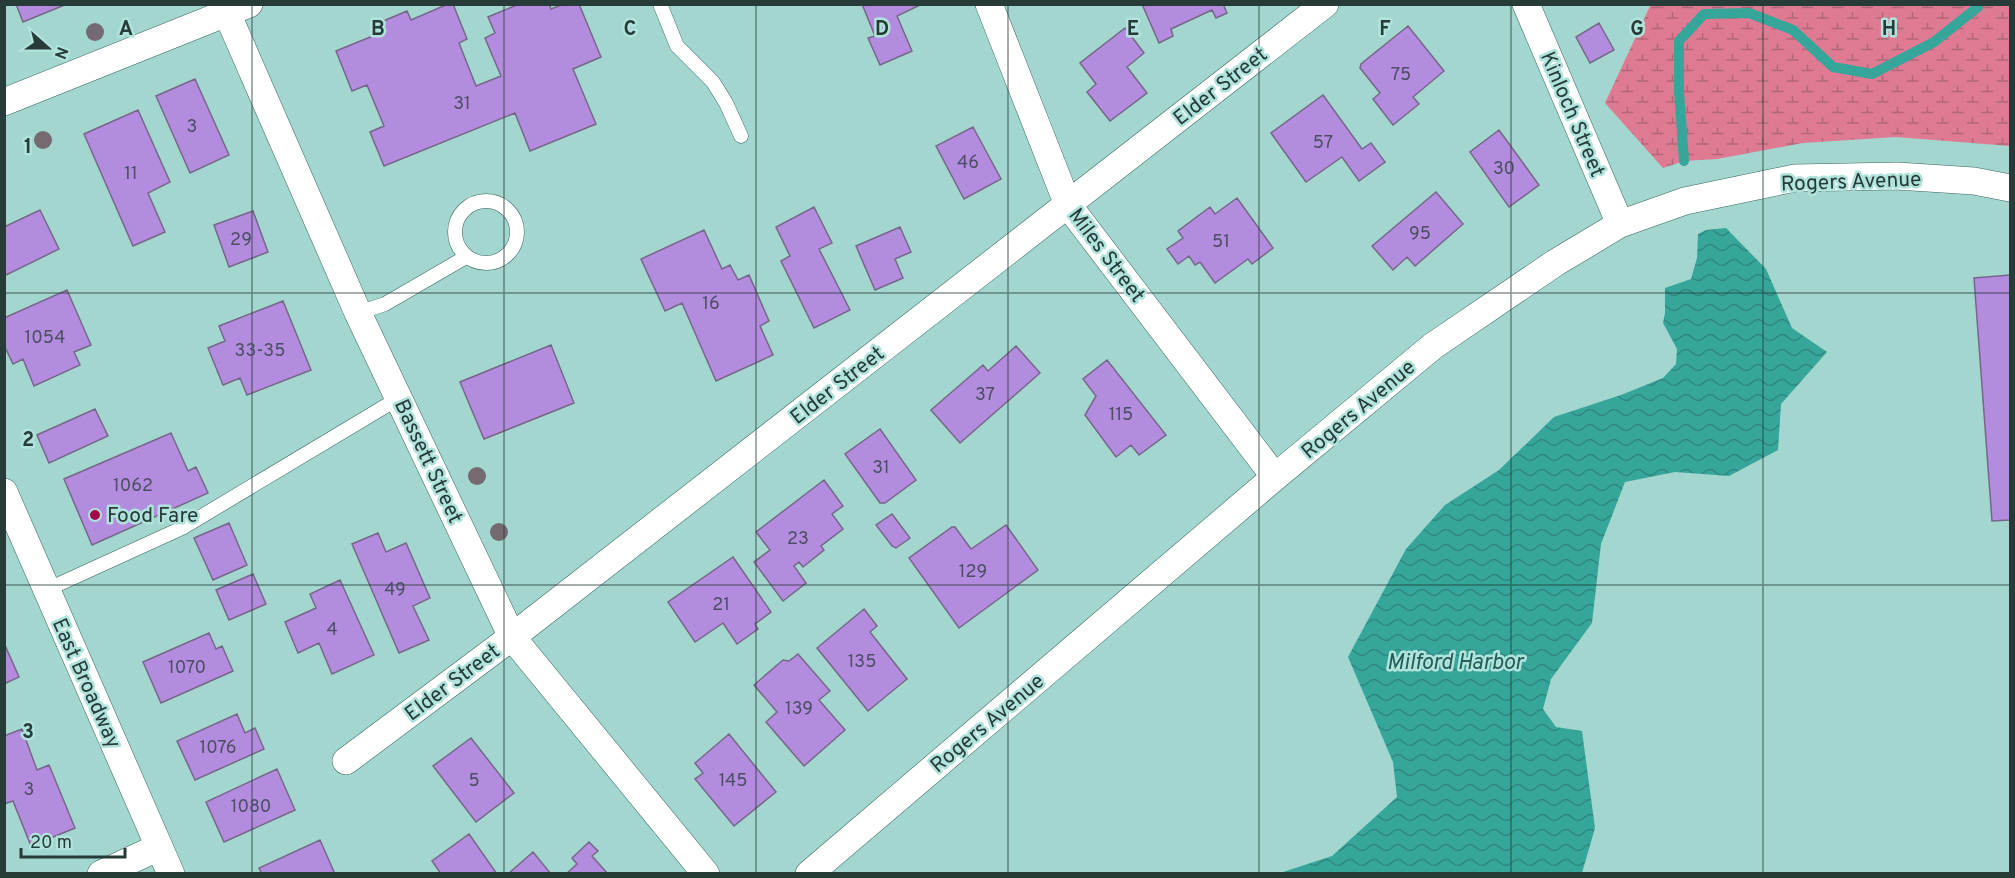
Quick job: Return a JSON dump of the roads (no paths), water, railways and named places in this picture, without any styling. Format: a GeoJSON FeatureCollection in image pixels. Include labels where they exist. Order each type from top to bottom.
{"type":"FeatureCollection","features":[{"type":"Feature","properties":{"kind":"street","name":"Miles Street"},"geometry":{"type":"LineString","coordinates":[[989,4],[1068,205],[1275,477]]}},
{"type":"Feature","properties":{"kind":"street","name":"Elder Street"},"geometry":{"type":"LineString","coordinates":[[346,761],[512,637],[1325,4]]}},
{"type":"Feature","properties":{"kind":"street","name":"Kinloch Street"},"geometry":{"type":"LineString","coordinates":[[1526,4],[1620,224]]}},
{"type":"Feature","properties":{"kind":"street"},"geometry":{"type":"LineString","coordinates":[[4,102],[233,8]]}},
{"type":"Feature","properties":{"kind":"street","name":"Bassett Street"},"geometry":{"type":"LineString","coordinates":[[233,8],[358,313],[512,637],[706,873]]}},
{"type":"Feature","properties":{"kind":"street","name":"Rogers Avenue"},"geometry":{"type":"LineString","coordinates":[[809,873],[1275,477],[1433,346],[1538,274],[1620,224],[1685,201],[1796,178],[1897,176],[1974,181],[2010,188]]}},
{"type":"Feature","properties":{"kind":"street","name":"East Broadway"},"geometry":{"type":"LineString","coordinates":[[4,492],[15,544],[46,590],[171,873]]}},
{"type":"Feature","properties":{"kind":"street"},"geometry":{"type":"LineString","coordinates":[[101,873],[159,847]]}},
{"type":"Feature","properties":{"kind":"lane"},"geometry":{"type":"LineString","coordinates":[[660,4],[677,46],[713,82],[726,103],[741,136]]}},
{"type":"Feature","properties":{"kind":"lane"},"geometry":{"type":"LineString","coordinates":[[481,202],[500,204],[509,211],[517,230],[512,250],[504,258],[485,264],[474,262],[466,257],[455,240],[457,219],[463,211],[481,202]]}},
{"type":"Feature","properties":{"kind":"lane"},"geometry":{"type":"LineString","coordinates":[[358,313],[385,304],[466,257]]}},
{"type":"Feature","properties":{"kind":"lane"},"geometry":{"type":"LineString","coordinates":[[46,590],[182,528],[399,398]]}},
{"type":"Feature","properties":{"kind":"water","name":"Milford Harbor"},"geometry":{"type":"Polygon","coordinates":[[[1726,228],[1766,269],[1792,328],[1827,352],[1781,404],[1778,450],[1729,476],[1675,472],[1625,482],[1601,544],[1592,623],[1551,679],[1543,709],[1556,727],[1582,731],[1595,828],[1582,873],[1280,873],[1332,856],[1397,797],[1393,762],[1348,657],[1406,549],[1445,505],[1499,470],[1554,417],[1621,395],[1663,378],[1676,364],[1677,349],[1663,323],[1665,288],[1691,279],[1697,258],[1698,234],[1706,230],[1726,228]]]}},
{"type":"Feature","properties":{"kind":"waterway"},"geometry":{"type":"LineString","coordinates":[[1684,161],[1679,91],[1679,41],[1704,14],[1749,13],[1793,30],[1833,67],[1872,74],[1934,42],[1978,7],[1978,4]]}},
{"type":"Feature","properties":{"kind":"place","name":"Food Fare"},"geometry":{"type":"Point","coordinates":[95,515]}}]}
